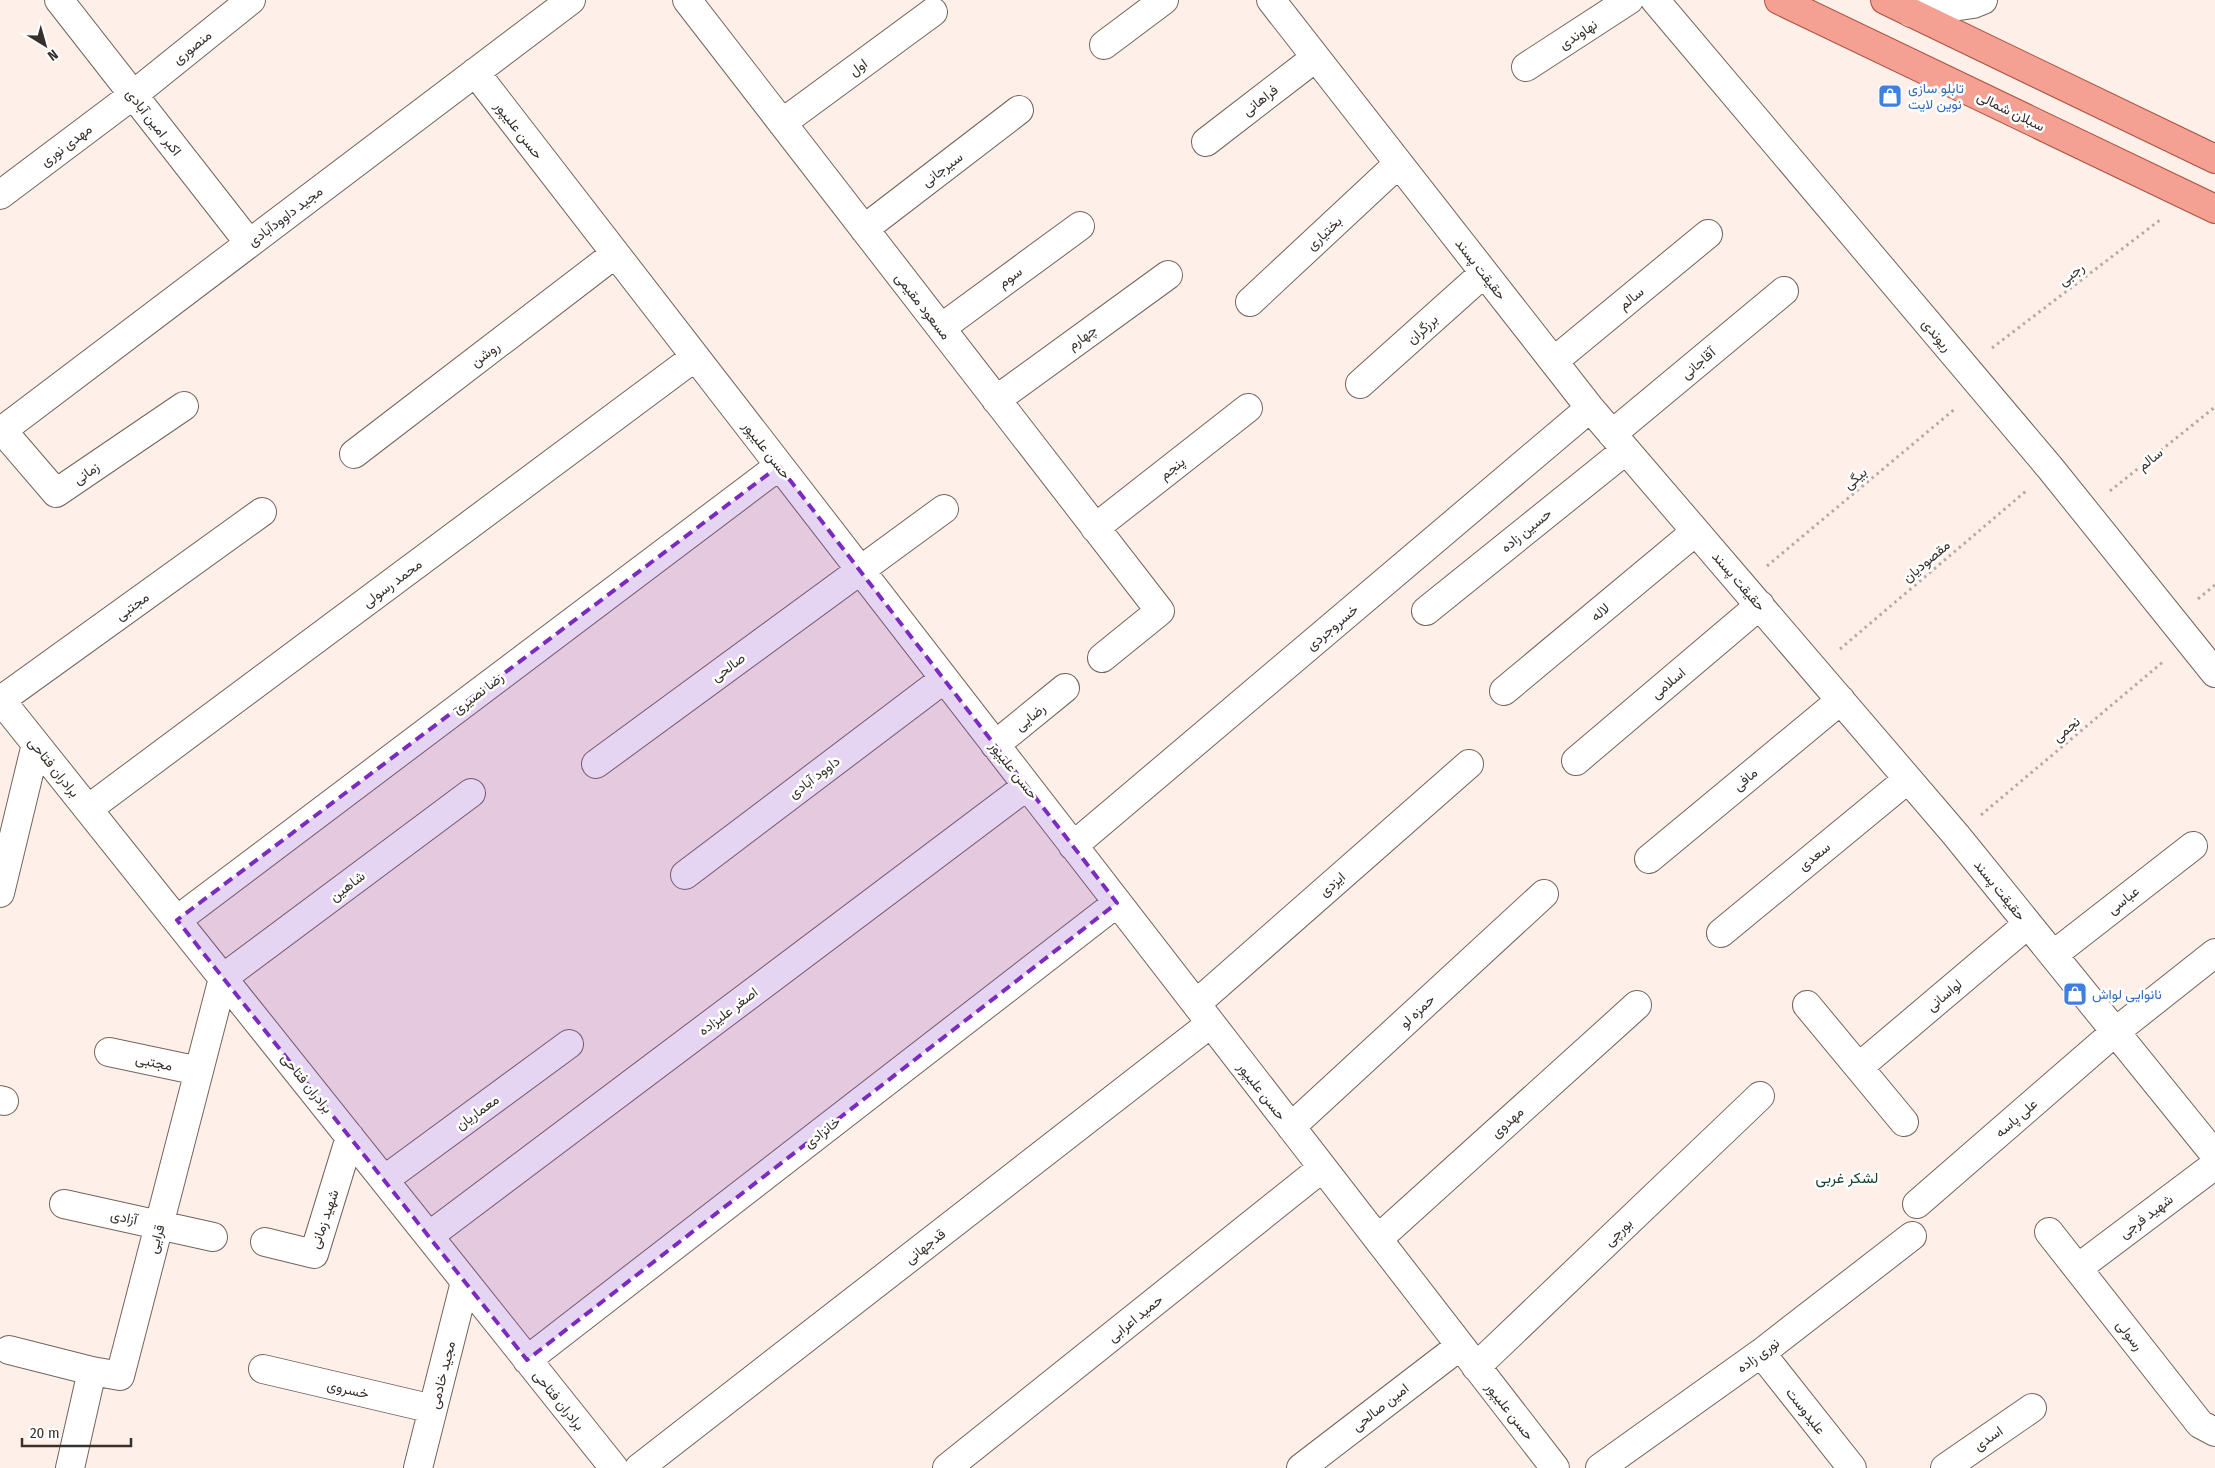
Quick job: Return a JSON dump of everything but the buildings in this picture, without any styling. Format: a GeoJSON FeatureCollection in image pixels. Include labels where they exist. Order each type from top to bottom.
{"type":"FeatureCollection","features":[{"type":"Feature","properties":{"kind":"main road","name":"سبلان شمالی"},"geometry":{"type":"LineString","coordinates":[[1779,0],[2215,208]]}},
{"type":"Feature","properties":{"kind":"main road"},"geometry":{"type":"LineString","coordinates":[[1885,0],[2215,159]]}},
{"type":"Feature","properties":{"kind":"street","name":"اکبر امین آبادی"},"geometry":{"type":"LineString","coordinates":[[59,0],[249,243]]}},
{"type":"Feature","properties":{"kind":"street","name":"منصوری"},"geometry":{"type":"LineString","coordinates":[[133,94],[250,0]]}},
{"type":"Feature","properties":{"kind":"street","name":"مجید داوودآبادی"},"geometry":{"type":"LineString","coordinates":[[1,431],[571,0]]}},
{"type":"Feature","properties":{"kind":"street","name":"مسعود مقیمی"},"geometry":{"type":"LineString","coordinates":[[687,0],[1160,611],[1102,658]]}},
{"type":"Feature","properties":{"kind":"street"},"geometry":{"type":"LineString","coordinates":[[1104,45],[1164,0]]}},
{"type":"Feature","properties":{"kind":"street","name":"حقیقت پسند"},"geometry":{"type":"LineString","coordinates":[[1270,0],[1590,408],[1956,836],[2215,1155]]}},
{"type":"Feature","properties":{"kind":"street","name":"نهاوندی"},"geometry":{"type":"LineString","coordinates":[[1526,68],[1629,0]]}},
{"type":"Feature","properties":{"kind":"street","name":"ریوندی"},"geometry":{"type":"LineString","coordinates":[[1656,0],[2051,469],[2215,673]]}},
{"type":"Feature","properties":{"kind":"street"},"geometry":{"type":"LineString","coordinates":[[1910,13],[1976,1]]}},
{"type":"Feature","properties":{"kind":"street","name":"اول"},"geometry":{"type":"LineString","coordinates":[[782,123],[933,12]]}},
{"type":"Feature","properties":{"kind":"street","name":"فراهانی"},"geometry":{"type":"LineString","coordinates":[[1206,142],[1315,58]]}},
{"type":"Feature","properties":{"kind":"street","name":"حسن علیپور"},"geometry":{"type":"LineString","coordinates":[[475,72],[1554,1468]]}},
{"type":"Feature","properties":{"kind":"street","name":"مهدی نوری"},"geometry":{"type":"LineString","coordinates":[[0,195],[133,94]]}},
{"type":"Feature","properties":{"kind":"street","name":"سیرجانی"},"geometry":{"type":"LineString","coordinates":[[864,229],[1019,110]]}},
{"type":"Feature","properties":{"kind":"street","name":"بختیاری"},"geometry":{"type":"LineString","coordinates":[[1250,302],[1398,164]]}},
{"type":"Feature","properties":{"kind":"street","name":"سوم"},"geometry":{"type":"LineString","coordinates":[[941,328],[1080,226]]}},
{"type":"Feature","properties":{"kind":"street","name":"سالم"},"geometry":{"type":"LineString","coordinates":[[1554,361],[1708,234]]}},
{"type":"Feature","properties":{"kind":"street","name":"روشن"},"geometry":{"type":"LineString","coordinates":[[354,454],[615,254]]}},
{"type":"Feature","properties":{"kind":"street","name":"برزگران"},"geometry":{"type":"LineString","coordinates":[[1360,384],[1484,273]]}},
{"type":"Feature","properties":{"kind":"street","name":"چهارم"},"geometry":{"type":"LineString","coordinates":[[996,400],[1168,275]]}},
{"type":"Feature","properties":{"kind":"street","name":"آقاجانی"},"geometry":{"type":"LineString","coordinates":[[1619,442],[1784,291]]}},
{"type":"Feature","properties":{"kind":"street","name":"محمد رسولی"},"geometry":{"type":"LineString","coordinates":[[88,809],[695,357]]}},
{"type":"Feature","properties":{"kind":"street","name":"زمانی"},"geometry":{"type":"LineString","coordinates":[[1,431],[56,493],[184,406]]}},
{"type":"Feature","properties":{"kind":"street","name":"پنجم"},"geometry":{"type":"LineString","coordinates":[[1095,528],[1248,408]]}},
{"type":"Feature","properties":{"kind":"street","name":"خسروجردی"},"geometry":{"type":"LineString","coordinates":[[1074,846],[1590,408]]}},
{"type":"Feature","properties":{"kind":"street","name":"حسین زاده"},"geometry":{"type":"LineString","coordinates":[[1426,611],[1619,442]]}},
{"type":"Feature","properties":{"kind":"street","name":"رضا نصیری"},"geometry":{"type":"LineString","coordinates":[[177,920],[779,466]]}},
{"type":"Feature","properties":{"kind":"street","name":"صالحی"},"geometry":{"type":"LineString","coordinates":[[596,764],[944,509]]}},
{"type":"Feature","properties":{"kind":"street","name":"مجتبی"},"geometry":{"type":"LineString","coordinates":[[1,700],[262,512]]}},
{"type":"Feature","properties":{"kind":"street","name":"لاله"},"geometry":{"type":"LineString","coordinates":[[1504,691],[1695,532]]}},
{"type":"Feature","properties":{"kind":"street","name":"اسلامی"},"geometry":{"type":"LineString","coordinates":[[1576,761],[1751,595]]}},
{"type":"Feature","properties":{"kind":"street","name":"داوود آبادی"},"geometry":{"type":"LineString","coordinates":[[685,875],[944,679]]}},
{"type":"Feature","properties":{"kind":"street","name":"رضایی"},"geometry":{"type":"LineString","coordinates":[[995,745],[1065,688]]}},
{"type":"Feature","properties":{"kind":"street","name":"برادران فتاحی"},"geometry":{"type":"LineString","coordinates":[[1,700],[614,1468]]}},
{"type":"Feature","properties":{"kind":"street","name":"مافی"},"geometry":{"type":"LineString","coordinates":[[1649,858],[1841,700]]}},
{"type":"Feature","properties":{"kind":"street"},"geometry":{"type":"LineString","coordinates":[[0,893],[36,744]]}},
{"type":"Feature","properties":{"kind":"street","name":"ایزدی"},"geometry":{"type":"LineString","coordinates":[[1203,1014],[1469,764]]}},
{"type":"Feature","properties":{"kind":"street","name":"سعدی"},"geometry":{"type":"LineString","coordinates":[[1721,933],[1908,779]]}},
{"type":"Feature","properties":{"kind":"street","name":"اصغر علیزاده"},"geometry":{"type":"LineString","coordinates":[[429,1236],[1027,786]]}},
{"type":"Feature","properties":{"kind":"street","name":"شاهین"},"geometry":{"type":"LineString","coordinates":[[223,978],[470,793]]}},
{"type":"Feature","properties":{"kind":"street","name":"عباسی"},"geometry":{"type":"LineString","coordinates":[[2053,955],[2193,846]]}},
{"type":"Feature","properties":{"kind":"street","name":"حمزه لو"},"geometry":{"type":"LineString","coordinates":[[1291,1127],[1544,894]]}},
{"type":"Feature","properties":{"kind":"street","name":"خانزادی"},"geometry":{"type":"LineString","coordinates":[[528,1360],[1117,903]]}},
{"type":"Feature","properties":{"kind":"street","name":"لواسانی"},"geometry":{"type":"LineString","coordinates":[[1859,1067],[2028,924]]}},
{"type":"Feature","properties":{"kind":"street","name":"علی پاسه"},"geometry":{"type":"LineString","coordinates":[[1918,1204],[2116,1032],[2215,953]]}},
{"type":"Feature","properties":{"kind":"street","name":"قرایی"},"geometry":{"type":"LineString","coordinates":[[92,1371],[120,1376],[223,978]]}},
{"type":"Feature","properties":{"kind":"street","name":"مهدوی"},"geometry":{"type":"LineString","coordinates":[[1378,1239],[1637,1005]]}},
{"type":"Feature","properties":{"kind":"street"},"geometry":{"type":"LineString","coordinates":[[1806,1006],[1904,1122]]}},
{"type":"Feature","properties":{"kind":"street","name":"قدجهانی"},"geometry":{"type":"LineString","coordinates":[[639,1468],[1203,1014]]}},
{"type":"Feature","properties":{"kind":"street","name":"معماریان"},"geometry":{"type":"LineString","coordinates":[[384,1180],[569,1044]]}},
{"type":"Feature","properties":{"kind":"street","name":"مجتبی"},"geometry":{"type":"LineString","coordinates":[[108,1052],[199,1072]]}},
{"type":"Feature","properties":{"kind":"street","name":"بورچی"},"geometry":{"type":"LineString","coordinates":[[1476,1367],[1760,1096]]}},
{"type":"Feature","properties":{"kind":"street","name":"شهید زمانی"},"geometry":{"type":"LineString","coordinates":[[265,1242],[314,1254],[350,1138]]}},
{"type":"Feature","properties":{"kind":"street","name":"شهید فرجی"},"geometry":{"type":"LineString","coordinates":[[2078,1268],[2215,1165]]}},
{"type":"Feature","properties":{"kind":"street","name":"حمید اعرابی"},"geometry":{"type":"LineString","coordinates":[[947,1468],[1322,1168]]}},
{"type":"Feature","properties":{"kind":"street","name":"آزادی"},"geometry":{"type":"LineString","coordinates":[[64,1204],[213,1237]]}},
{"type":"Feature","properties":{"kind":"street","name":"رسولی"},"geometry":{"type":"LineString","coordinates":[[2049,1232],[2200,1424],[2215,1432]]}},
{"type":"Feature","properties":{"kind":"street","name":"نوری زاده"},"geometry":{"type":"LineString","coordinates":[[1600,1468],[1761,1353],[1912,1236]]}},
{"type":"Feature","properties":{"kind":"street","name":"مجید خادمی"},"geometry":{"type":"LineString","coordinates":[[418,1468],[465,1282]]}},
{"type":"Feature","properties":{"kind":"street","name":"امین صالحی"},"geometry":{"type":"LineString","coordinates":[[1301,1468],[1460,1346]]}},
{"type":"Feature","properties":{"kind":"street"},"geometry":{"type":"LineString","coordinates":[[9,1350],[92,1371],[70,1468]]}},
{"type":"Feature","properties":{"kind":"street","name":"علیدوست"},"geometry":{"type":"LineString","coordinates":[[1761,1353],[1852,1468]]}},
{"type":"Feature","properties":{"kind":"street","name":"خسروی"},"geometry":{"type":"LineString","coordinates":[[263,1369],[433,1409]]}},
{"type":"Feature","properties":{"kind":"street","name":"اسدی"},"geometry":{"type":"LineString","coordinates":[[1945,1468],[2032,1408]]}},
{"type":"Feature","properties":{"kind":"path","name":"رجبی"},"geometry":{"type":"LineString","coordinates":[[1973,378],[2190,197]]}},
{"type":"Feature","properties":{"kind":"path","name":"بیگی"},"geometry":{"type":"LineString","coordinates":[[1751,595],[1973,378]]}},
{"type":"Feature","properties":{"kind":"path","name":"سالم"},"geometry":{"type":"LineString","coordinates":[[2085,512],[2215,407]]}},
{"type":"Feature","properties":{"kind":"path","name":"مقصودیان"},"geometry":{"type":"LineString","coordinates":[[1816,670],[2051,469]]}},
{"type":"Feature","properties":{"kind":"path","name":"نجمی"},"geometry":{"type":"LineString","coordinates":[[1956,836],[2190,640]]}},
{"type":"Feature","properties":{"kind":"highlighted area"},"geometry":{"type":"Polygon","coordinates":[[[779,466],[1117,903],[527,1360],[177,920],[779,466]]]}},
{"type":"Feature","properties":{"kind":"place","name":"تابلو سازی نوین لایت"},"geometry":{"type":"Point","coordinates":[1890,96]}},
{"type":"Feature","properties":{"kind":"place","name":"نانوایی لواش"},"geometry":{"type":"Point","coordinates":[2075,994]}},
{"type":"Feature","properties":{"kind":"district","name":"لشکر غربی"},"geometry":{"type":"Point","coordinates":[1847,1178]}}]}
